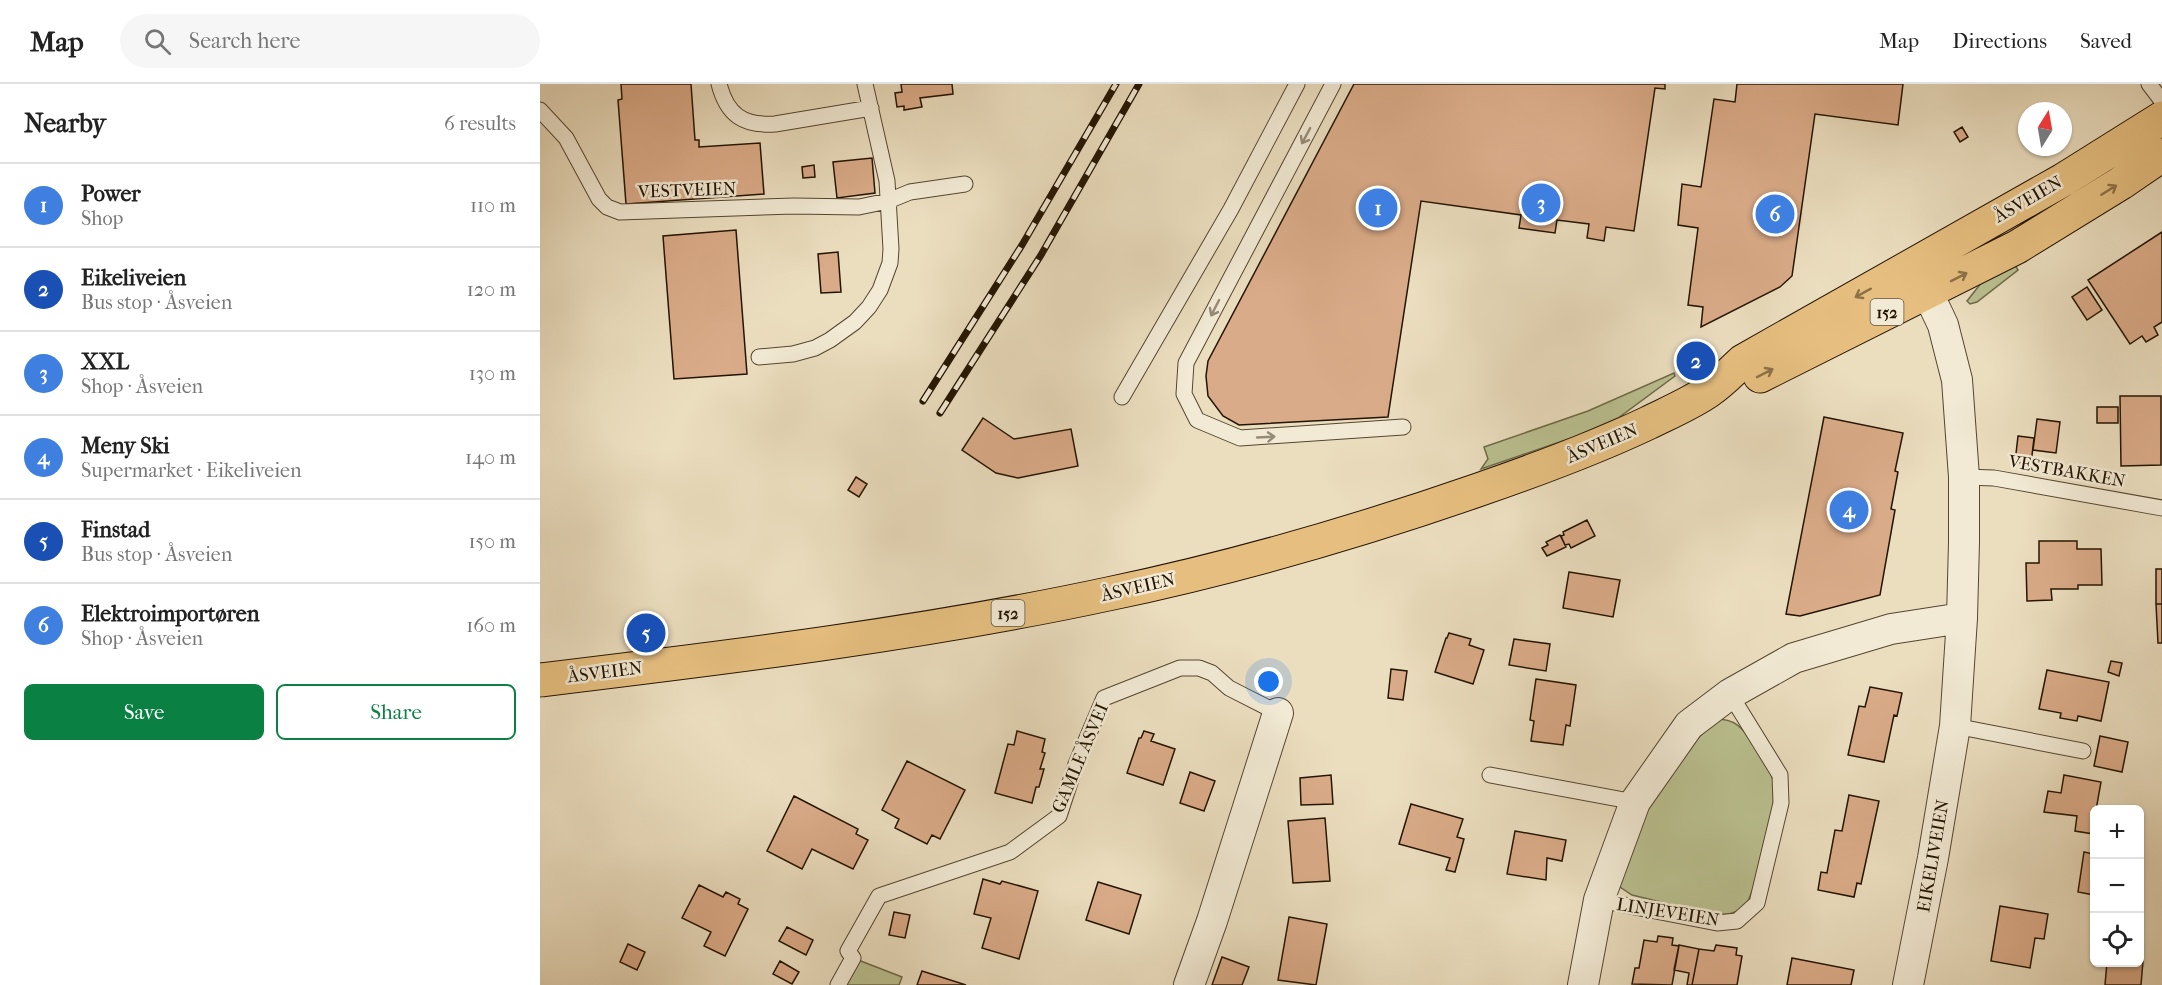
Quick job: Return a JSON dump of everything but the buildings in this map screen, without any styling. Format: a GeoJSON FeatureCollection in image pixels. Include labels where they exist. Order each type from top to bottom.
{"type":"FeatureCollection","features":[{"type":"Feature","properties":{"kind":"main road","name":"ÅSVEIEN"},"geometry":{"type":"LineString","coordinates":[[540,680],[687,662],[954,623],[1064,603],[1180,577],[1320,541],[1390,520],[1514,477],[1623,434],[1710,391],[1752,380],[1834,338],[2063,180],[2162,118]]}},
{"type":"Feature","properties":{"kind":"main road","name":"ÅSVEIEN"},"geometry":{"type":"LineString","coordinates":[[1922,279],[2017,247],[2162,155]]}},
{"type":"Feature","properties":{"kind":"street","name":"EIKELIVEIEN"},"geometry":{"type":"LineString","coordinates":[[1908,985],[1934,858],[1955,726],[1962,618],[1964,477],[1957,380],[1943,325],[1922,279]]}},
{"type":"Feature","properties":{"kind":"street","name":"LINJEVEIEN"},"geometry":{"type":"LineString","coordinates":[[1583,985],[1599,900],[1635,802],[1689,725],[1730,694],[1794,658],[1891,629],[1962,618]]}},
{"type":"Feature","properties":{"kind":"street","name":"GAMLE ÅSVEI"},"geometry":{"type":"LineString","coordinates":[[1189,985],[1212,921],[1278,713]]}},
{"type":"Feature","properties":{"kind":"lane"},"geometry":{"type":"LineString","coordinates":[[719,84],[727,106],[737,117],[759,125],[871,108]]}},
{"type":"Feature","properties":{"kind":"lane"},"geometry":{"type":"LineString","coordinates":[[759,357],[793,354],[815,348],[843,332],[869,307],[880,290],[890,263],[891,249],[887,181],[866,84]]}},
{"type":"Feature","properties":{"kind":"lane"},"geometry":{"type":"LineString","coordinates":[[1122,397],[1231,209],[1297,84]]}},
{"type":"Feature","properties":{"kind":"lane"},"geometry":{"type":"LineString","coordinates":[[1333,84],[1186,363],[1184,394],[1197,420],[1240,438],[1403,427]]}},
{"type":"Feature","properties":{"kind":"lane"},"geometry":{"type":"LineString","coordinates":[[2149,84],[2162,101]]}},
{"type":"Feature","properties":{"kind":"lane","name":"VESTVEIEN"},"geometry":{"type":"LineString","coordinates":[[540,110],[566,138],[599,199],[607,207],[620,212],[794,206],[859,207],[888,201],[910,192],[965,183]]}},
{"type":"Feature","properties":{"kind":"lane","name":"VESTBAKKEN"},"geometry":{"type":"LineString","coordinates":[[1964,477],[1994,478],[2162,508]]}},
{"type":"Feature","properties":{"kind":"lane","name":"GAMLE ÅSVEI"},"geometry":{"type":"LineString","coordinates":[[838,985],[853,958],[848,951],[879,896],[1010,852],[1059,816],[1076,764],[1104,698],[1180,668],[1199,668],[1212,673],[1229,688],[1278,713]]}},
{"type":"Feature","properties":{"kind":"lane","name":"LINJEVEIEN"},"geometry":{"type":"LineString","coordinates":[[1599,900],[1717,923],[1737,921],[1757,903],[1781,803],[1780,775],[1730,694]]}},
{"type":"Feature","properties":{"kind":"lane"},"geometry":{"type":"LineString","coordinates":[[1955,726],[2083,751]]}},
{"type":"Feature","properties":{"kind":"lane"},"geometry":{"type":"LineString","coordinates":[[1490,775],[1635,802]]}},
{"type":"Feature","properties":{"kind":"green space"},"geometry":{"type":"Polygon","coordinates":[[[2012,260],[2018,270],[1977,302],[1970,304],[1967,301],[1989,273],[2012,260]]]}},
{"type":"Feature","properties":{"kind":"green space"},"geometry":{"type":"Polygon","coordinates":[[[1674,373],[1675,376],[1618,418],[1574,437],[1481,469],[1488,459],[1484,447],[1588,411],[1674,373]]]}},
{"type":"Feature","properties":{"kind":"green space"},"geometry":{"type":"Polygon","coordinates":[[[1717,719],[1738,725],[1745,733],[1770,773],[1774,784],[1774,795],[1765,847],[1755,884],[1744,909],[1729,914],[1714,915],[1632,895],[1620,887],[1619,873],[1658,787],[1686,750],[1717,719]]]}},
{"type":"Feature","properties":{"kind":"green space"},"geometry":{"type":"Polygon","coordinates":[[[853,958],[902,977],[899,985],[841,985],[853,958]]]}},
{"type":"Feature","properties":{"kind":"railway"},"geometry":{"type":"LineString","coordinates":[[923,401],[1022,245],[1116,84]]}},
{"type":"Feature","properties":{"kind":"railway"},"geometry":{"type":"LineString","coordinates":[[940,413],[1041,255],[1139,84]]}},
{"type":"Feature","properties":{"kind":"place","name":"XXL"},"geometry":{"type":"Point","coordinates":[1541,203]}},
{"type":"Feature","properties":{"kind":"place","name":"Power"},"geometry":{"type":"Point","coordinates":[1378,208]}},
{"type":"Feature","properties":{"kind":"place","name":"Elektroimportøren"},"geometry":{"type":"Point","coordinates":[1775,214]}},
{"type":"Feature","properties":{"kind":"place","name":"Eikeliveien"},"geometry":{"type":"Point","coordinates":[1696,361]}},
{"type":"Feature","properties":{"kind":"place","name":"Meny Ski"},"geometry":{"type":"Point","coordinates":[1849,510]}},
{"type":"Feature","properties":{"kind":"place","name":"Finstad"},"geometry":{"type":"Point","coordinates":[646,633]}}]}
